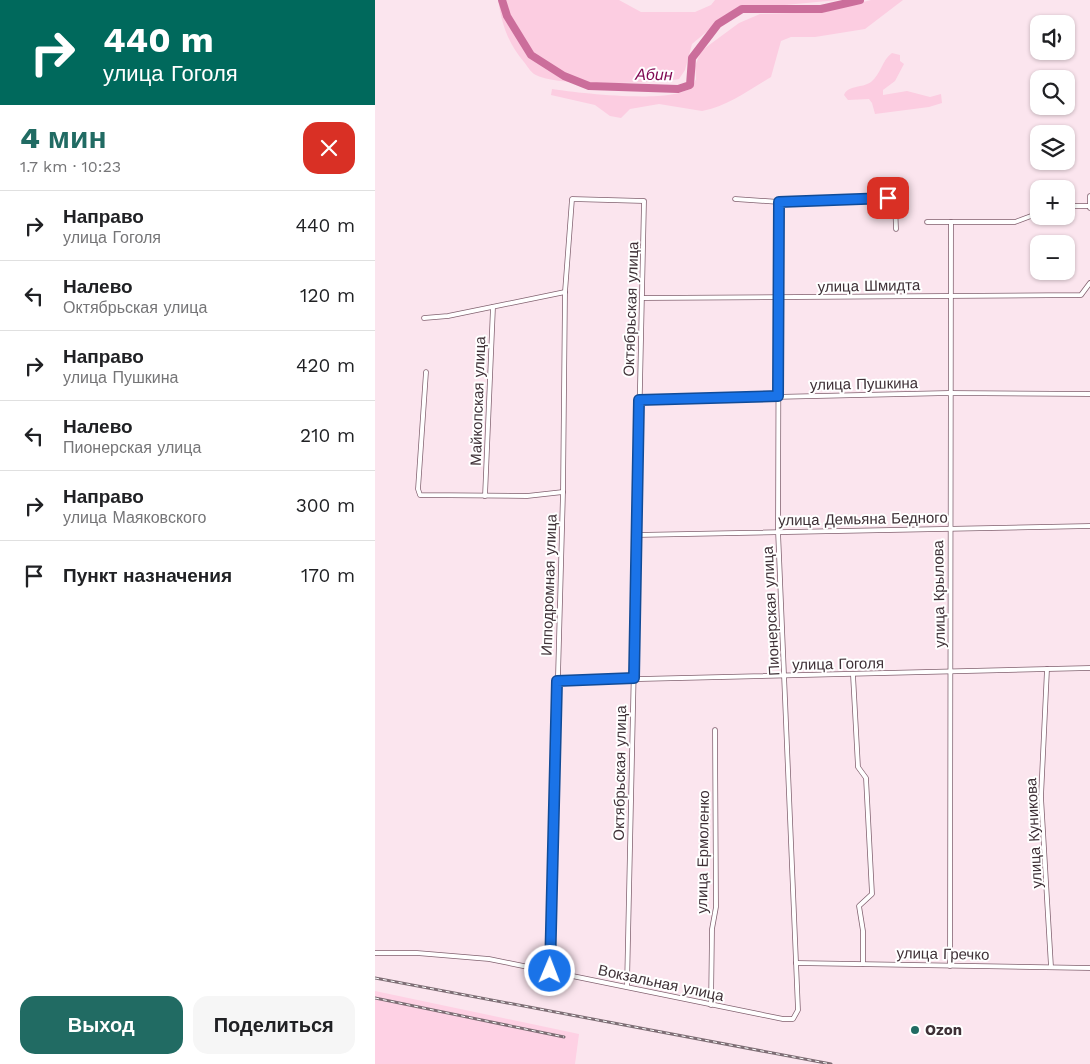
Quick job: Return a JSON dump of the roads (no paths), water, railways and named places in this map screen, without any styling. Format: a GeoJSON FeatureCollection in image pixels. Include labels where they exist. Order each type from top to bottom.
{"type":"FeatureCollection","features":[{"type":"Feature","properties":{"kind":"street"},"geometry":{"type":"LineString","coordinates":[[1075,206],[1090,207],[1090,196]]}},
{"type":"Feature","properties":{"kind":"street"},"geometry":{"type":"LineString","coordinates":[[735,199],[779,202],[888,198],[893,200],[895,204],[896,229]]}},
{"type":"Feature","properties":{"kind":"street","name":"Ипподромная улица"},"geometry":{"type":"LineString","coordinates":[[550,971],[563,492],[565,292],[572,199],[644,201]]}},
{"type":"Feature","properties":{"kind":"street","name":"Октябрьская улица"},"geometry":{"type":"LineString","coordinates":[[627,986],[644,201]]}},
{"type":"Feature","properties":{"kind":"street","name":"Пионерская улица"},"geometry":{"type":"LineString","coordinates":[[779,202],[779,531],[798,1010],[793,1018]]}},
{"type":"Feature","properties":{"kind":"street"},"geometry":{"type":"LineString","coordinates":[[927,222],[1015,222],[1030,216]]}},
{"type":"Feature","properties":{"kind":"street","name":"улица Крылова"},"geometry":{"type":"LineString","coordinates":[[950,966],[951,671],[949,393],[952,296],[951,222]]}},
{"type":"Feature","properties":{"kind":"street","name":"улица Шмидта"},"geometry":{"type":"LineString","coordinates":[[643,298],[1081,295],[1090,283]]}},
{"type":"Feature","properties":{"kind":"street"},"geometry":{"type":"LineString","coordinates":[[424,318],[493,307],[565,292]]}},
{"type":"Feature","properties":{"kind":"street","name":"Майкопская улица"},"geometry":{"type":"LineString","coordinates":[[485,496],[493,307]]}},
{"type":"Feature","properties":{"kind":"street"},"geometry":{"type":"LineString","coordinates":[[425,372],[418,489],[420,495],[527,496],[563,492]]}},
{"type":"Feature","properties":{"kind":"street","name":"улица Пушкина"},"geometry":{"type":"LineString","coordinates":[[639,400],[949,393],[1090,394]]}},
{"type":"Feature","properties":{"kind":"street","name":"улица Демьяна Бедного"},"geometry":{"type":"LineString","coordinates":[[636,535],[1090,526]]}},
{"type":"Feature","properties":{"kind":"street","name":"улица Куникова"},"geometry":{"type":"LineString","coordinates":[[1047,668],[1041,798],[1051,967]]}},
{"type":"Feature","properties":{"kind":"street","name":"улица Гоголя"},"geometry":{"type":"LineString","coordinates":[[557,681],[1090,668]]}},
{"type":"Feature","properties":{"kind":"street"},"geometry":{"type":"LineString","coordinates":[[853,675],[858,767],[866,778],[872,894],[859,906],[863,931],[863,964]]}},
{"type":"Feature","properties":{"kind":"street","name":"улица Ермоленко"},"geometry":{"type":"LineString","coordinates":[[711,1005],[712,929],[716,907],[715,730]]}},
{"type":"Feature","properties":{"kind":"street","name":"Вокзальная улица"},"geometry":{"type":"LineString","coordinates":[[375,954],[471,956],[783,1019],[793,1018]]}},
{"type":"Feature","properties":{"kind":"street","name":"улица Гречко"},"geometry":{"type":"LineString","coordinates":[[795,963],[1090,968]]}},
{"type":"Feature","properties":{"kind":"waterway","name":"Абин"},"geometry":{"type":"LineString","coordinates":[[502,0],[507,16],[531,55],[564,76],[589,86],[678,89],[690,85],[692,58],[718,24],[742,9],[821,9],[860,0]]}},
{"type":"Feature","properties":{"kind":"railway"},"geometry":{"type":"LineString","coordinates":[[375,978],[831,1064]]}},
{"type":"Feature","properties":{"kind":"railway"},"geometry":{"type":"LineString","coordinates":[[375,998],[564,1037]]}},
{"type":"Feature","properties":{"kind":"place","name":"Ozon"},"geometry":{"type":"Point","coordinates":[915,1030]}}]}
